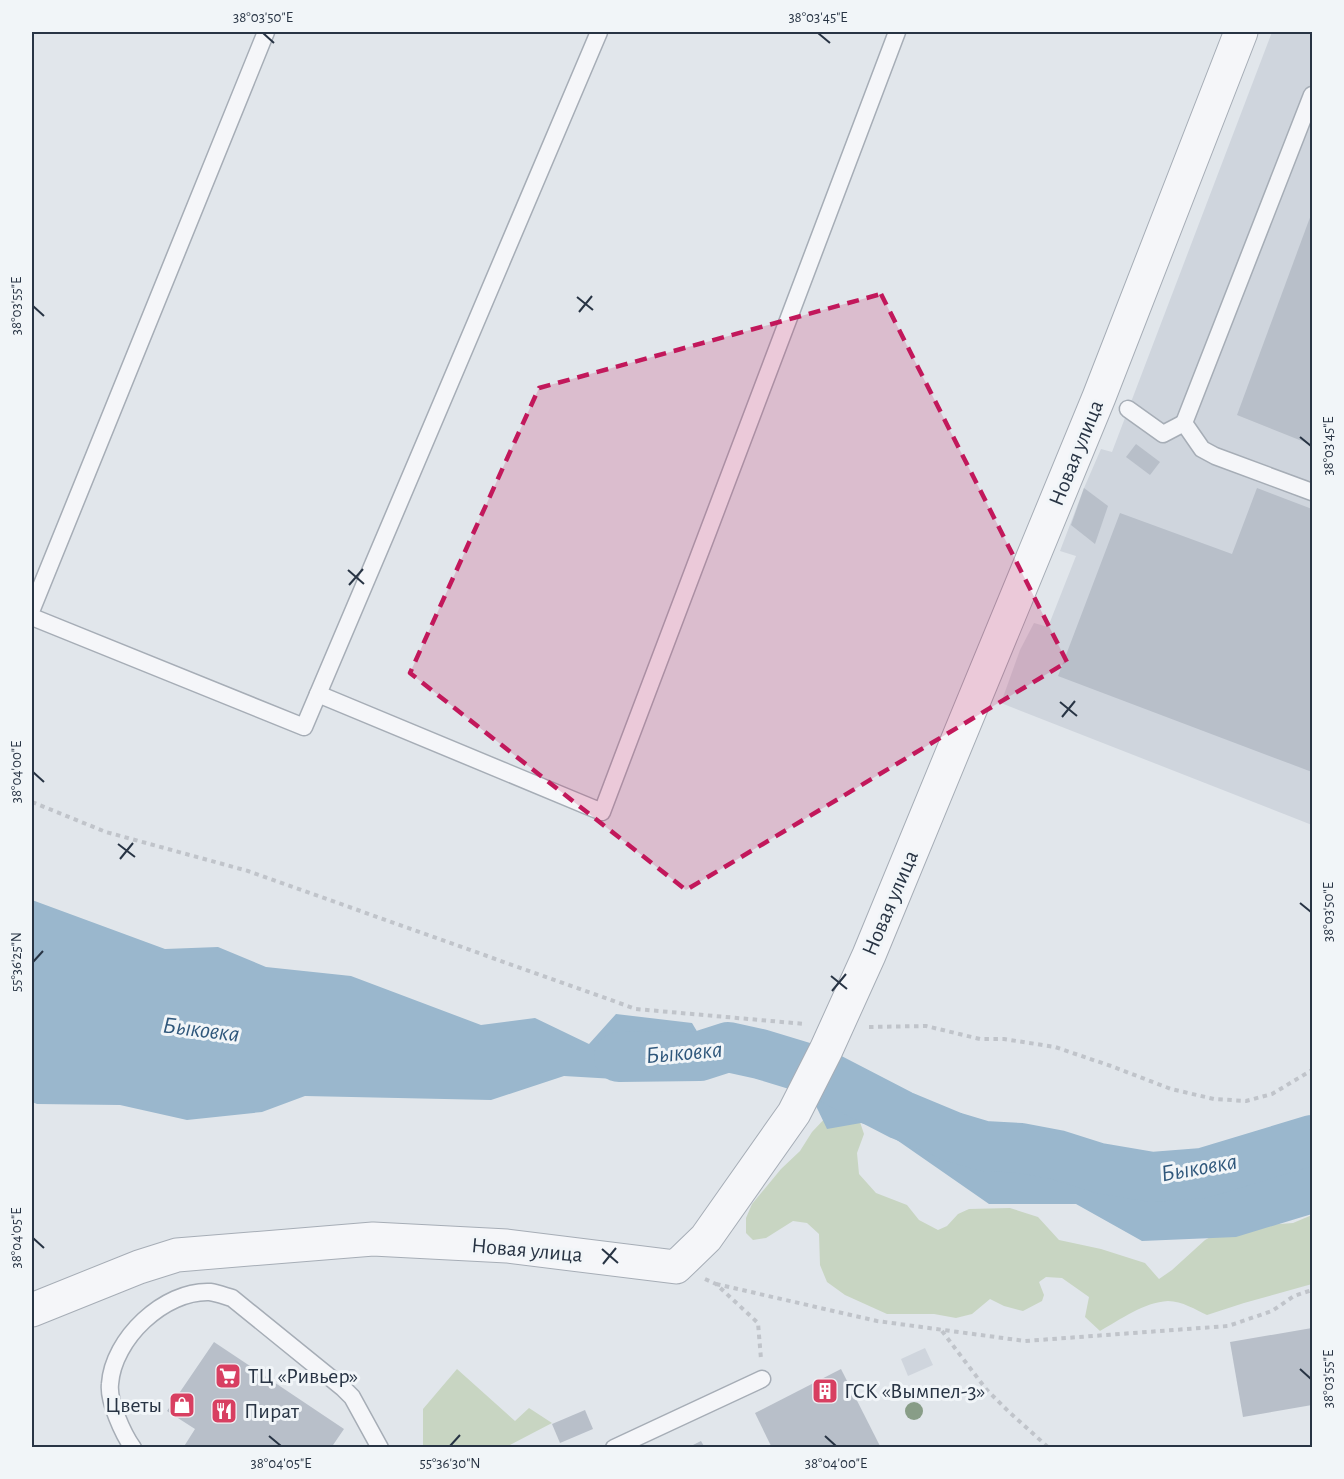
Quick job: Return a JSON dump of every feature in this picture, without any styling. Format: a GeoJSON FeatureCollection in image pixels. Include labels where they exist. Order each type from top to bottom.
{"type":"FeatureCollection","features":[{"type":"Feature","properties":{"kind":"street","name":"Новая улица"},"geometry":{"type":"LineString","coordinates":[[32,1310],[139,1267],[177,1255],[373,1239],[507,1246],[676,1267],[706,1238],[794,1113],[869,955],[1099,397],[1241,32]]}},
{"type":"Feature","properties":{"kind":"lane"},"geometry":{"type":"LineString","coordinates":[[32,609],[266,32]]}},
{"type":"Feature","properties":{"kind":"lane"},"geometry":{"type":"LineString","coordinates":[[32,616],[304,727],[599,32]]}},
{"type":"Feature","properties":{"kind":"lane"},"geometry":{"type":"LineString","coordinates":[[318,694],[602,812],[897,32]]}},
{"type":"Feature","properties":{"kind":"lane"},"geometry":{"type":"LineString","coordinates":[[1128,409],[1163,434],[1184,423],[1312,95]]}},
{"type":"Feature","properties":{"kind":"lane"},"geometry":{"type":"LineString","coordinates":[[1184,423],[1202,449],[1312,492]]}},
{"type":"Feature","properties":{"kind":"lane"},"geometry":{"type":"LineString","coordinates":[[133,1448],[125,1437],[109,1386],[114,1360],[140,1323],[154,1312],[180,1298],[210,1292],[232,1298],[343,1388],[352,1397],[380,1448]]}},
{"type":"Feature","properties":{"kind":"lane"},"geometry":{"type":"LineString","coordinates":[[614,1448],[762,1379]]}},
{"type":"Feature","properties":{"kind":"path"},"geometry":{"type":"LineString","coordinates":[[32,802],[106,832],[248,871],[636,1009],[831,1039],[926,1026],[980,1039],[1055,1047],[1111,1065],[1171,1089],[1214,1099],[1246,1101],[1272,1094],[1312,1070]]}},
{"type":"Feature","properties":{"kind":"path"},"geometry":{"type":"LineString","coordinates":[[676,1267],[716,1284],[877,1321],[1025,1341],[1228,1326],[1272,1311],[1294,1296],[1312,1290]]}},
{"type":"Feature","properties":{"kind":"path"},"geometry":{"type":"LineString","coordinates":[[716,1284],[758,1323],[762,1379]]}},
{"type":"Feature","properties":{"kind":"path"},"geometry":{"type":"LineString","coordinates":[[941,1330],[986,1389],[1050,1448]]}},
{"type":"Feature","properties":{"kind":"highlighted area"},"geometry":{"type":"Polygon","coordinates":[[[881,294],[1067,662],[686,890],[410,673],[539,388],[881,294]]]}},
{"type":"Feature","properties":{"kind":"shaded area"},"geometry":{"type":"Polygon","coordinates":[[[1272,32],[1312,32],[1312,825],[1001,703],[1020,650],[1034,623],[1048,627],[1076,556],[1060,551],[1101,449],[1112,452],[1272,32]]]}},
{"type":"Feature","properties":{"kind":"shaded area"},"geometry":{"type":"Polygon","coordinates":[[[925,1348],[933,1365],[908,1376],[901,1359],[925,1348]]]}},
{"type":"Feature","properties":{"kind":"green space"},"geometry":{"type":"Polygon","coordinates":[[[830,1113],[859,1119],[864,1134],[857,1153],[859,1174],[876,1193],[907,1205],[919,1220],[938,1230],[947,1226],[958,1214],[969,1209],[1010,1208],[1038,1217],[1059,1240],[1101,1249],[1145,1263],[1159,1279],[1205,1240],[1227,1228],[1293,1223],[1312,1215],[1312,1284],[1207,1315],[1178,1302],[1159,1302],[1132,1312],[1100,1331],[1085,1317],[1089,1297],[1062,1278],[1046,1277],[1039,1282],[1044,1295],[1042,1301],[1023,1311],[990,1299],[972,1314],[956,1318],[934,1314],[887,1314],[845,1295],[827,1282],[820,1265],[819,1234],[807,1223],[793,1221],[766,1238],[753,1240],[746,1233],[746,1218],[752,1204],[781,1169],[800,1151],[812,1132],[830,1113]]]}},
{"type":"Feature","properties":{"kind":"green space"},"geometry":{"type":"Polygon","coordinates":[[[457,1369],[515,1421],[529,1408],[552,1423],[506,1447],[423,1447],[423,1409],[457,1369]]]}},
{"type":"Feature","properties":{"kind":"water"},"geometry":{"type":"Polygon","coordinates":[[[32,900],[165,949],[218,947],[266,967],[351,976],[481,1025],[535,1018],[589,1044],[616,1014],[692,1023],[704,1043],[674,1068],[615,1079],[564,1076],[491,1100],[305,1096],[262,1112],[187,1120],[120,1105],[37,1104],[32,1102],[32,900]]]}},
{"type":"Feature","properties":{"kind":"water"},"geometry":{"type":"Polygon","coordinates":[[[841,1088],[951,1155],[1034,1175],[1211,1186],[1312,1155],[1312,1214],[1236,1237],[1142,1241],[1076,1204],[989,1204],[881,1129],[861,1123],[827,1129],[816,1106],[827,1089],[841,1088]]]}},
{"type":"Feature","properties":{"kind":"building"},"geometry":{"type":"Polygon","coordinates":[[[1312,212],[1312,445],[1237,415],[1312,212]]]}},
{"type":"Feature","properties":{"kind":"building"},"geometry":{"type":"Polygon","coordinates":[[[1136,444],[1160,462],[1150,475],[1126,457],[1136,444]]]}},
{"type":"Feature","properties":{"kind":"building"},"geometry":{"type":"Polygon","coordinates":[[[1084,488],[1108,506],[1095,544],[1071,525],[1084,488]]]}},
{"type":"Feature","properties":{"kind":"building"},"geometry":{"type":"Polygon","coordinates":[[[1257,488],[1312,509],[1312,772],[1058,676],[1120,513],[1232,554],[1257,488]]]}},
{"type":"Feature","properties":{"kind":"building"},"geometry":{"type":"Polygon","coordinates":[[[1312,1328],[1312,1405],[1243,1417],[1230,1342],[1312,1328]]]}},
{"type":"Feature","properties":{"kind":"building","name":"ТЦ «Ривьер»"},"geometry":{"type":"Polygon","coordinates":[[[214,1342],[344,1429],[331,1448],[183,1448],[195,1429],[167,1411],[214,1342]]]}},
{"type":"Feature","properties":{"kind":"building","name":"ГСК «Вымпел-3»"},"geometry":{"type":"Polygon","coordinates":[[[841,1369],[881,1448],[772,1448],[755,1413],[841,1369]]]}},
{"type":"Feature","properties":{"kind":"building"},"geometry":{"type":"Polygon","coordinates":[[[585,1410],[593,1429],[560,1443],[552,1424],[585,1410]]]}},
{"type":"Feature","properties":{"kind":"building"},"geometry":{"type":"Polygon","coordinates":[[[701,1441],[705,1448],[687,1448],[701,1441]]]}},
{"type":"Feature","properties":{"kind":"waterway","name":"Быковка"},"geometry":{"type":"LineString","coordinates":[[619,1057],[700,1056],[728,1047],[760,1054],[816,1071],[901,1115],[954,1137],[984,1146],[1021,1148],[1058,1155],[1099,1168],[1152,1177],[1203,1173],[1312,1140]]}},
{"type":"Feature","properties":{"kind":"place","name":"ТЦ «Ривьер»"},"geometry":{"type":"Point","coordinates":[228,1376]}},
{"type":"Feature","properties":{"kind":"place","name":"ГСК «Вымпел-3»"},"geometry":{"type":"Point","coordinates":[825,1391]}},
{"type":"Feature","properties":{"kind":"place","name":"Цветы"},"geometry":{"type":"Point","coordinates":[182,1405]}},
{"type":"Feature","properties":{"kind":"place","name":"Пират"},"geometry":{"type":"Point","coordinates":[224,1411]}}]}
